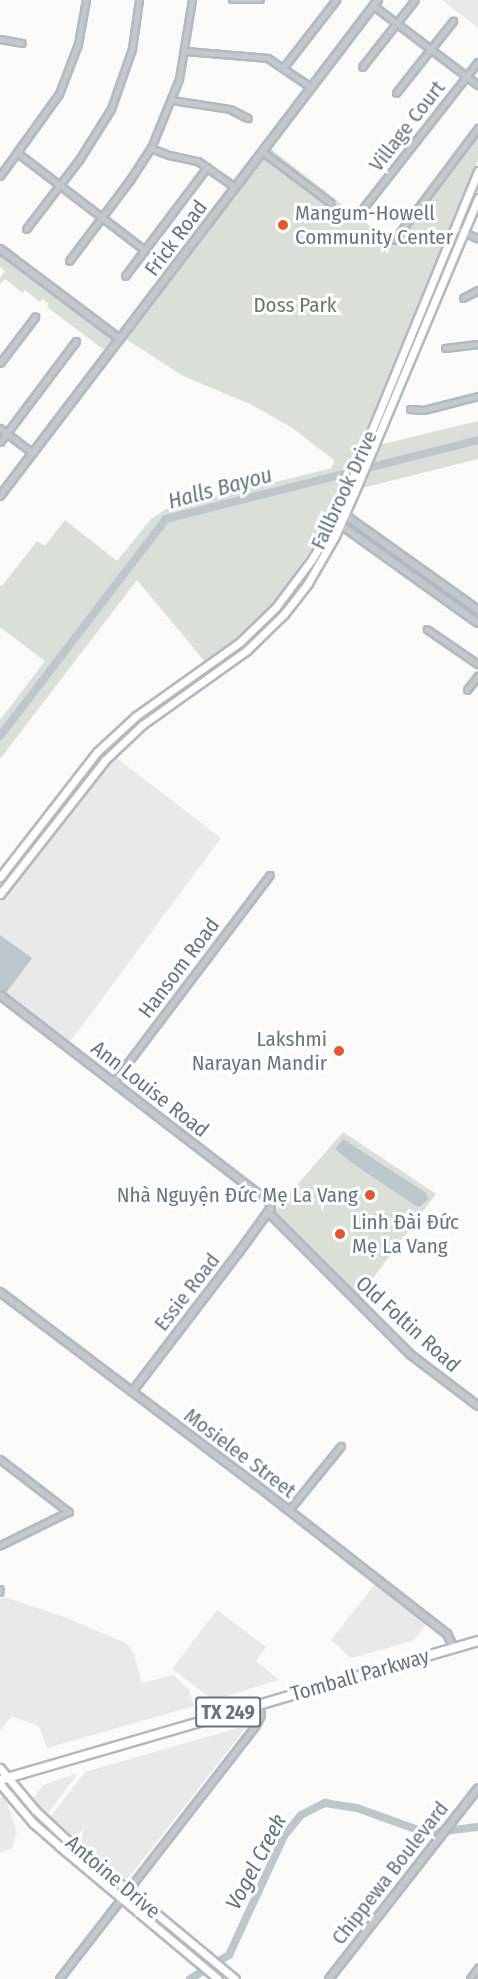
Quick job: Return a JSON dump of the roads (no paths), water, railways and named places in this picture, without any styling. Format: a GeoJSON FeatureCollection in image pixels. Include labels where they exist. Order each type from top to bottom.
{"type":"FeatureCollection","features":[{"type":"Feature","properties":{"kind":"main road","name":"Fallbrook Drive"},"geometry":{"type":"LineString","coordinates":[[0,894],[105,760],[142,725],[228,666],[267,632],[308,583],[338,522],[350,483],[478,171]]}},
{"type":"Feature","properties":{"kind":"main road","name":"Fallbrook Drive"},"geometry":{"type":"LineString","coordinates":[[342,512],[371,454],[478,198]]}},
{"type":"Feature","properties":{"kind":"main road"},"geometry":{"type":"LineString","coordinates":[[418,314],[428,318]]}},
{"type":"Feature","properties":{"kind":"main road"},"geometry":{"type":"LineString","coordinates":[[385,398],[393,402]]}},
{"type":"Feature","properties":{"kind":"main road","name":"Fallbrook Drive"},"geometry":{"type":"LineString","coordinates":[[0,877],[97,752],[136,716],[222,657],[259,625],[294,584],[338,522]]}},
{"type":"Feature","properties":{"kind":"main road"},"geometry":{"type":"LineString","coordinates":[[97,752],[105,760]]}},
{"type":"Feature","properties":{"kind":"main road"},"geometry":{"type":"LineString","coordinates":[[46,818],[54,824]]}},
{"type":"Feature","properties":{"kind":"main road","name":"Tomball Parkway"},"geometry":{"type":"LineString","coordinates":[[3,1781],[478,1641]]}},
{"type":"Feature","properties":{"kind":"main road","name":"Antoine Drive"},"geometry":{"type":"LineString","coordinates":[[0,1768],[3,1781],[33,1823],[216,1978]]}},
{"type":"Feature","properties":{"kind":"main road","name":"Antoine Drive"},"geometry":{"type":"LineString","coordinates":[[3,1781],[66,1839],[235,1979]]}},
{"type":"Feature","properties":{"kind":"main road"},"geometry":{"type":"LineString","coordinates":[[59,1846],[66,1839]]}},
{"type":"Feature","properties":{"kind":"main road"},"geometry":{"type":"LineString","coordinates":[[168,1938],[176,1930]]}},
{"type":"Feature","properties":{"kind":"street"},"geometry":{"type":"LineString","coordinates":[[0,176],[48,111],[62,86],[78,44],[86,0]]}},
{"type":"Feature","properties":{"kind":"street"},"geometry":{"type":"LineString","coordinates":[[26,229],[90,144],[111,109],[132,49],[139,0]]}},
{"type":"Feature","properties":{"kind":"street"},"geometry":{"type":"LineString","coordinates":[[69,261],[151,148],[172,100],[186,51],[192,0]]}},
{"type":"Feature","properties":{"kind":"street"},"geometry":{"type":"LineString","coordinates":[[232,0],[261,0]]}},
{"type":"Feature","properties":{"kind":"street"},"geometry":{"type":"LineString","coordinates":[[284,67],[336,0]]}},
{"type":"Feature","properties":{"kind":"street"},"geometry":{"type":"LineString","coordinates":[[362,67],[415,0]]}},
{"type":"Feature","properties":{"kind":"street"},"geometry":{"type":"LineString","coordinates":[[376,3],[430,50],[478,85]]}},
{"type":"Feature","properties":{"kind":"street","name":"Frick Road"},"geometry":{"type":"LineString","coordinates":[[0,496],[376,3]]}},
{"type":"Feature","properties":{"kind":"street"},"geometry":{"type":"LineString","coordinates":[[396,93],[453,21]]}},
{"type":"Feature","properties":{"kind":"street"},"geometry":{"type":"LineString","coordinates":[[0,39],[22,43]]}},
{"type":"Feature","properties":{"kind":"street"},"geometry":{"type":"LineString","coordinates":[[186,51],[260,56],[284,67],[311,87]]}},
{"type":"Feature","properties":{"kind":"street","name":"Village Court"},"geometry":{"type":"LineString","coordinates":[[361,211],[478,62]]}},
{"type":"Feature","properties":{"kind":"street"},"geometry":{"type":"LineString","coordinates":[[172,100],[230,109],[248,118]]}},
{"type":"Feature","properties":{"kind":"street"},"geometry":{"type":"LineString","coordinates":[[394,240],[478,128]]}},
{"type":"Feature","properties":{"kind":"street"},"geometry":{"type":"LineString","coordinates":[[151,148],[169,155],[198,161],[235,187]]}},
{"type":"Feature","properties":{"kind":"street"},"geometry":{"type":"LineString","coordinates":[[262,151],[331,203]]}},
{"type":"Feature","properties":{"kind":"street"},"geometry":{"type":"LineString","coordinates":[[18,153],[145,250]]}},
{"type":"Feature","properties":{"kind":"street"},"geometry":{"type":"LineString","coordinates":[[125,276],[207,167]]}},
{"type":"Feature","properties":{"kind":"street"},"geometry":{"type":"LineString","coordinates":[[454,228],[478,238]]}},
{"type":"Feature","properties":{"kind":"street"},"geometry":{"type":"LineString","coordinates":[[0,249],[120,339]]}},
{"type":"Feature","properties":{"kind":"street"},"geometry":{"type":"LineString","coordinates":[[464,298],[478,290]]}},
{"type":"Feature","properties":{"kind":"street"},"geometry":{"type":"LineString","coordinates":[[0,363],[35,317]]}},
{"type":"Feature","properties":{"kind":"street"},"geometry":{"type":"LineString","coordinates":[[0,442],[76,341]]}},
{"type":"Feature","properties":{"kind":"street"},"geometry":{"type":"LineString","coordinates":[[445,348],[478,344]]}},
{"type":"Feature","properties":{"kind":"street"},"geometry":{"type":"LineString","coordinates":[[410,409],[424,410],[478,396]]}},
{"type":"Feature","properties":{"kind":"street"},"geometry":{"type":"LineString","coordinates":[[0,428],[33,453]]}},
{"type":"Feature","properties":{"kind":"street"},"geometry":{"type":"LineString","coordinates":[[342,512],[478,610]]}},
{"type":"Feature","properties":{"kind":"street"},"geometry":{"type":"LineString","coordinates":[[338,522],[478,623]]}},
{"type":"Feature","properties":{"kind":"street"},"geometry":{"type":"LineString","coordinates":[[427,629],[478,664]]}},
{"type":"Feature","properties":{"kind":"street"},"geometry":{"type":"LineString","coordinates":[[467,690],[478,676]]}},
{"type":"Feature","properties":{"kind":"street","name":"Hansom Road"},"geometry":{"type":"LineString","coordinates":[[114,1081],[270,874]]}},
{"type":"Feature","properties":{"kind":"street","name":"Ann Louise Road"},"geometry":{"type":"LineString","coordinates":[[0,995],[269,1201],[271,1208],[268,1212]]}},
{"type":"Feature","properties":{"kind":"street","name":"Essie Road"},"geometry":{"type":"LineString","coordinates":[[132,1392],[268,1212]]}},
{"type":"Feature","properties":{"kind":"street","name":"Old Foltin Road"},"geometry":{"type":"LineString","coordinates":[[268,1212],[411,1355],[478,1406]]}},
{"type":"Feature","properties":{"kind":"street","name":"Mosielee Street"},"geometry":{"type":"LineString","coordinates":[[0,1292],[289,1510],[447,1634],[454,1648]]}},
{"type":"Feature","properties":{"kind":"street"},"geometry":{"type":"LineString","coordinates":[[289,1510],[341,1446]]}},
{"type":"Feature","properties":{"kind":"street"},"geometry":{"type":"LineString","coordinates":[[0,1459],[69,1512],[0,1546]]}},
{"type":"Feature","properties":{"kind":"street"},"geometry":{"type":"LineString","coordinates":[[60,1979],[256,1725],[261,1715],[259,1704]]}},
{"type":"Feature","properties":{"kind":"street","name":"Chippewa Boulevard"},"geometry":{"type":"LineString","coordinates":[[329,1979],[478,1788]]}},
{"type":"Feature","properties":{"kind":"street"},"geometry":{"type":"LineString","coordinates":[[470,1979],[478,1968]]}},
{"type":"Feature","properties":{"kind":"waterway","name":"Halls Bayou"},"geometry":{"type":"LineString","coordinates":[[0,736],[166,519],[478,440]]}},
{"type":"Feature","properties":{"kind":"waterway","name":"Vogel Creek"},"geometry":{"type":"LineString","coordinates":[[190,1979],[229,1955],[284,1836],[301,1815],[325,1803],[357,1808],[427,1833],[478,1827]]}},
{"type":"Feature","properties":{"kind":"place","name":"Mangum-Howell Community Center"},"geometry":{"type":"Point","coordinates":[283,225]}},
{"type":"Feature","properties":{"kind":"place","name":"Lakshmi Narayan Mandir"},"geometry":{"type":"Point","coordinates":[339,1051]}},
{"type":"Feature","properties":{"kind":"place","name":"Nhà Nguyện Đức Mẹ La Vang"},"geometry":{"type":"Point","coordinates":[370,1195]}},
{"type":"Feature","properties":{"kind":"place","name":"Linh Đài Đức Mẹ La Vang"},"geometry":{"type":"Point","coordinates":[340,1234]}},
{"type":"Feature","properties":{"kind":"park label","name":"Doss Park"},"geometry":{"type":"Point","coordinates":[295,305]}}]}
